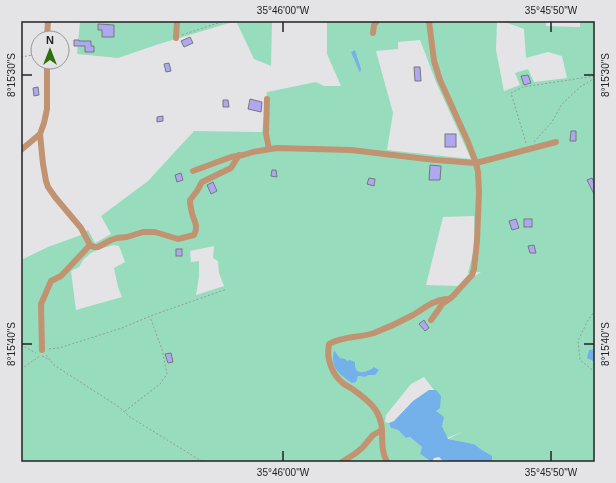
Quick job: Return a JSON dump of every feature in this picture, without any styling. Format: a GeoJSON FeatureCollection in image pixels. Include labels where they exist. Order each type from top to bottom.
{"type":"FeatureCollection","features":[{"type":"Feature","properties":{"kind":"street"},"geometry":{"type":"LineString","coordinates":[[176,38],[178,21]]}},
{"type":"Feature","properties":{"kind":"street"},"geometry":{"type":"LineString","coordinates":[[373,33],[374,25],[377,21]]}},
{"type":"Feature","properties":{"kind":"street"},"geometry":{"type":"LineString","coordinates":[[429,21],[434,61],[440,80],[476,163],[479,194],[478,241],[472,275],[452,297],[442,304],[431,320]]}},
{"type":"Feature","properties":{"kind":"street"},"geometry":{"type":"LineString","coordinates":[[46,70],[46,109],[44,124],[40,134],[44,173],[48,187],[81,228],[90,246]]}},
{"type":"Feature","properties":{"kind":"street"},"geometry":{"type":"LineString","coordinates":[[267,99],[266,134],[269,149]]}},
{"type":"Feature","properties":{"kind":"street"},"geometry":{"type":"LineString","coordinates":[[21,150],[40,134]]}},
{"type":"Feature","properties":{"kind":"street"},"geometry":{"type":"LineString","coordinates":[[193,171],[231,157],[269,149],[288,148],[351,150],[435,160],[476,163],[556,142]]}},
{"type":"Feature","properties":{"kind":"street"},"geometry":{"type":"LineString","coordinates":[[90,246],[98,247],[111,240],[143,232],[155,232],[178,239],[194,235],[196,223],[192,213],[190,200],[202,182],[231,168],[239,155]]}},
{"type":"Feature","properties":{"kind":"street"},"geometry":{"type":"LineString","coordinates":[[42,353],[41,304],[51,281],[61,276],[90,246]]}},
{"type":"Feature","properties":{"kind":"street"},"geometry":{"type":"LineString","coordinates":[[386,462],[383,456],[381,443],[381,420],[375,409],[360,394],[343,384],[336,376],[330,365],[327,351],[329,344],[335,340],[372,334],[420,311],[430,303],[448,299]]}},
{"type":"Feature","properties":{"kind":"street"},"geometry":{"type":"LineString","coordinates":[[342,462],[363,447],[373,435],[382,430]]}},
{"type":"Feature","properties":{"kind":"path"},"geometry":{"type":"LineString","coordinates":[[176,38],[224,21]]}},
{"type":"Feature","properties":{"kind":"path"},"geometry":{"type":"LineString","coordinates":[[528,149],[552,122],[562,104],[580,87],[595,77]]}},
{"type":"Feature","properties":{"kind":"path"},"geometry":{"type":"LineString","coordinates":[[528,149],[511,94],[523,87],[595,77]]}},
{"type":"Feature","properties":{"kind":"path"},"geometry":{"type":"LineString","coordinates":[[21,369],[42,353],[122,328],[150,316],[227,289]]}},
{"type":"Feature","properties":{"kind":"path"},"geometry":{"type":"LineString","coordinates":[[595,310],[578,340],[580,360],[595,372]]}},
{"type":"Feature","properties":{"kind":"path"},"geometry":{"type":"LineString","coordinates":[[124,412],[160,384],[167,374],[162,349],[150,316]]}},
{"type":"Feature","properties":{"kind":"path"},"geometry":{"type":"LineString","coordinates":[[21,345],[42,353],[54,365],[119,407],[130,417],[203,462]]}},
{"type":"Feature","properties":{"kind":"path"},"geometry":{"type":"LineString","coordinates":[[42,353],[50,360]]}},
{"type":"Feature","properties":{"kind":"green space"},"geometry":{"type":"Polygon","coordinates":[[[80,21],[236,21],[118,58],[77,54],[80,21]]]}},
{"type":"Feature","properties":{"kind":"green space"},"geometry":{"type":"Polygon","coordinates":[[[236,21],[272,21],[271,66],[254,59],[236,21]]]}},
{"type":"Feature","properties":{"kind":"green space"},"geometry":{"type":"Polygon","coordinates":[[[323,21],[497,21],[496,50],[504,91],[520,85],[515,73],[528,69],[534,82],[567,78],[562,56],[548,52],[526,58],[524,29],[502,21],[546,21],[546,26],[580,27],[580,21],[595,21],[595,462],[492,462],[491,456],[474,444],[448,439],[464,431],[447,438],[436,411],[437,391],[434,390],[424,377],[411,384],[386,415],[385,422],[389,423],[391,428],[398,430],[406,438],[410,437],[422,447],[420,454],[432,462],[21,462],[21,260],[48,247],[81,235],[88,230],[95,243],[111,234],[101,216],[148,181],[194,131],[262,132],[267,92],[316,82],[324,86],[341,86],[327,54],[327,23],[323,21]],[[420,40],[398,42],[398,49],[376,51],[393,113],[387,150],[471,159],[436,82],[420,40]],[[474,216],[443,217],[426,285],[459,286],[481,272],[468,273],[475,245],[474,216]],[[114,245],[91,253],[83,260],[79,267],[71,271],[76,310],[122,297],[114,268],[125,262],[119,246],[114,245]],[[214,246],[190,251],[191,262],[199,261],[199,277],[196,295],[224,286],[219,273],[218,261],[213,258],[214,246]],[[334,350],[333,362],[358,376],[365,377],[374,367],[366,372],[359,372],[340,358],[334,350]]]}},
{"type":"Feature","properties":{"kind":"water"},"geometry":{"type":"Polygon","coordinates":[[[355,50],[361,69],[360,73],[351,52],[355,50]]]}},
{"type":"Feature","properties":{"kind":"water"},"geometry":{"type":"Polygon","coordinates":[[[595,349],[595,362],[587,358],[589,350],[595,349]]]}},
{"type":"Feature","properties":{"kind":"water"},"geometry":{"type":"Polygon","coordinates":[[[334,350],[340,358],[355,362],[356,369],[360,372],[365,372],[374,367],[379,370],[375,375],[368,375],[365,377],[358,376],[356,382],[352,383],[336,370],[333,361],[334,350]]]}},
{"type":"Feature","properties":{"kind":"water"},"geometry":{"type":"Polygon","coordinates":[[[429,390],[436,390],[441,396],[440,408],[436,411],[444,417],[442,426],[448,439],[474,444],[492,456],[492,462],[448,462],[447,460],[443,461],[439,457],[434,458],[432,462],[420,454],[422,447],[410,437],[406,438],[398,430],[391,428],[389,423],[394,421],[413,401],[429,390]]]}},
{"type":"Feature","properties":{"kind":"building"},"geometry":{"type":"Polygon","coordinates":[[[98,24],[114,25],[114,37],[102,37],[102,30],[98,30],[98,24]]]}},
{"type":"Feature","properties":{"kind":"building"},"geometry":{"type":"Polygon","coordinates":[[[190,37],[193,43],[184,47],[181,41],[190,37]]]}},
{"type":"Feature","properties":{"kind":"building"},"geometry":{"type":"Polygon","coordinates":[[[74,40],[91,41],[91,46],[94,46],[94,52],[85,52],[85,46],[74,46],[74,40]]]}},
{"type":"Feature","properties":{"kind":"building"},"geometry":{"type":"Polygon","coordinates":[[[169,63],[171,71],[166,72],[164,64],[169,63]]]}},
{"type":"Feature","properties":{"kind":"building"},"geometry":{"type":"Polygon","coordinates":[[[414,67],[420,67],[421,81],[415,81],[414,67]]]}},
{"type":"Feature","properties":{"kind":"building"},"geometry":{"type":"Polygon","coordinates":[[[528,75],[531,83],[524,85],[521,76],[528,75]]]}},
{"type":"Feature","properties":{"kind":"building"},"geometry":{"type":"Polygon","coordinates":[[[38,87],[39,95],[34,96],[33,88],[38,87]]]}},
{"type":"Feature","properties":{"kind":"building"},"geometry":{"type":"Polygon","coordinates":[[[250,99],[262,102],[261,112],[248,109],[250,99]]]}},
{"type":"Feature","properties":{"kind":"building"},"geometry":{"type":"Polygon","coordinates":[[[223,100],[228,100],[229,107],[223,107],[223,100]]]}},
{"type":"Feature","properties":{"kind":"building"},"geometry":{"type":"Polygon","coordinates":[[[163,116],[163,121],[157,122],[157,117],[163,116]]]}},
{"type":"Feature","properties":{"kind":"building"},"geometry":{"type":"Polygon","coordinates":[[[571,131],[576,131],[576,141],[570,141],[571,131]]]}},
{"type":"Feature","properties":{"kind":"building"},"geometry":{"type":"Polygon","coordinates":[[[445,134],[456,134],[456,147],[445,147],[445,134]]]}},
{"type":"Feature","properties":{"kind":"building"},"geometry":{"type":"Polygon","coordinates":[[[430,165],[441,166],[440,180],[429,180],[430,165]]]}},
{"type":"Feature","properties":{"kind":"building"},"geometry":{"type":"Polygon","coordinates":[[[272,170],[276,170],[277,177],[271,176],[272,170]]]}},
{"type":"Feature","properties":{"kind":"building"},"geometry":{"type":"Polygon","coordinates":[[[181,173],[183,180],[177,182],[175,175],[181,173]]]}},
{"type":"Feature","properties":{"kind":"building"},"geometry":{"type":"Polygon","coordinates":[[[369,178],[375,179],[374,186],[367,184],[369,178]]]}},
{"type":"Feature","properties":{"kind":"building"},"geometry":{"type":"Polygon","coordinates":[[[592,178],[595,184],[595,196],[587,180],[592,178]]]}},
{"type":"Feature","properties":{"kind":"building"},"geometry":{"type":"Polygon","coordinates":[[[213,182],[217,191],[211,194],[207,185],[213,182]]]}},
{"type":"Feature","properties":{"kind":"building"},"geometry":{"type":"Polygon","coordinates":[[[516,219],[519,228],[512,230],[509,221],[516,219]]]}},
{"type":"Feature","properties":{"kind":"building"},"geometry":{"type":"Polygon","coordinates":[[[524,219],[532,219],[532,227],[524,227],[524,219]]]}},
{"type":"Feature","properties":{"kind":"building"},"geometry":{"type":"Polygon","coordinates":[[[534,245],[536,253],[530,253],[528,246],[534,245]]]}},
{"type":"Feature","properties":{"kind":"building"},"geometry":{"type":"Polygon","coordinates":[[[176,249],[182,249],[182,256],[176,256],[176,249]]]}},
{"type":"Feature","properties":{"kind":"building"},"geometry":{"type":"Polygon","coordinates":[[[424,320],[429,328],[425,331],[419,324],[424,320]]]}},
{"type":"Feature","properties":{"kind":"building"},"geometry":{"type":"Polygon","coordinates":[[[171,353],[173,362],[168,363],[165,354],[171,353]]]}}]}
